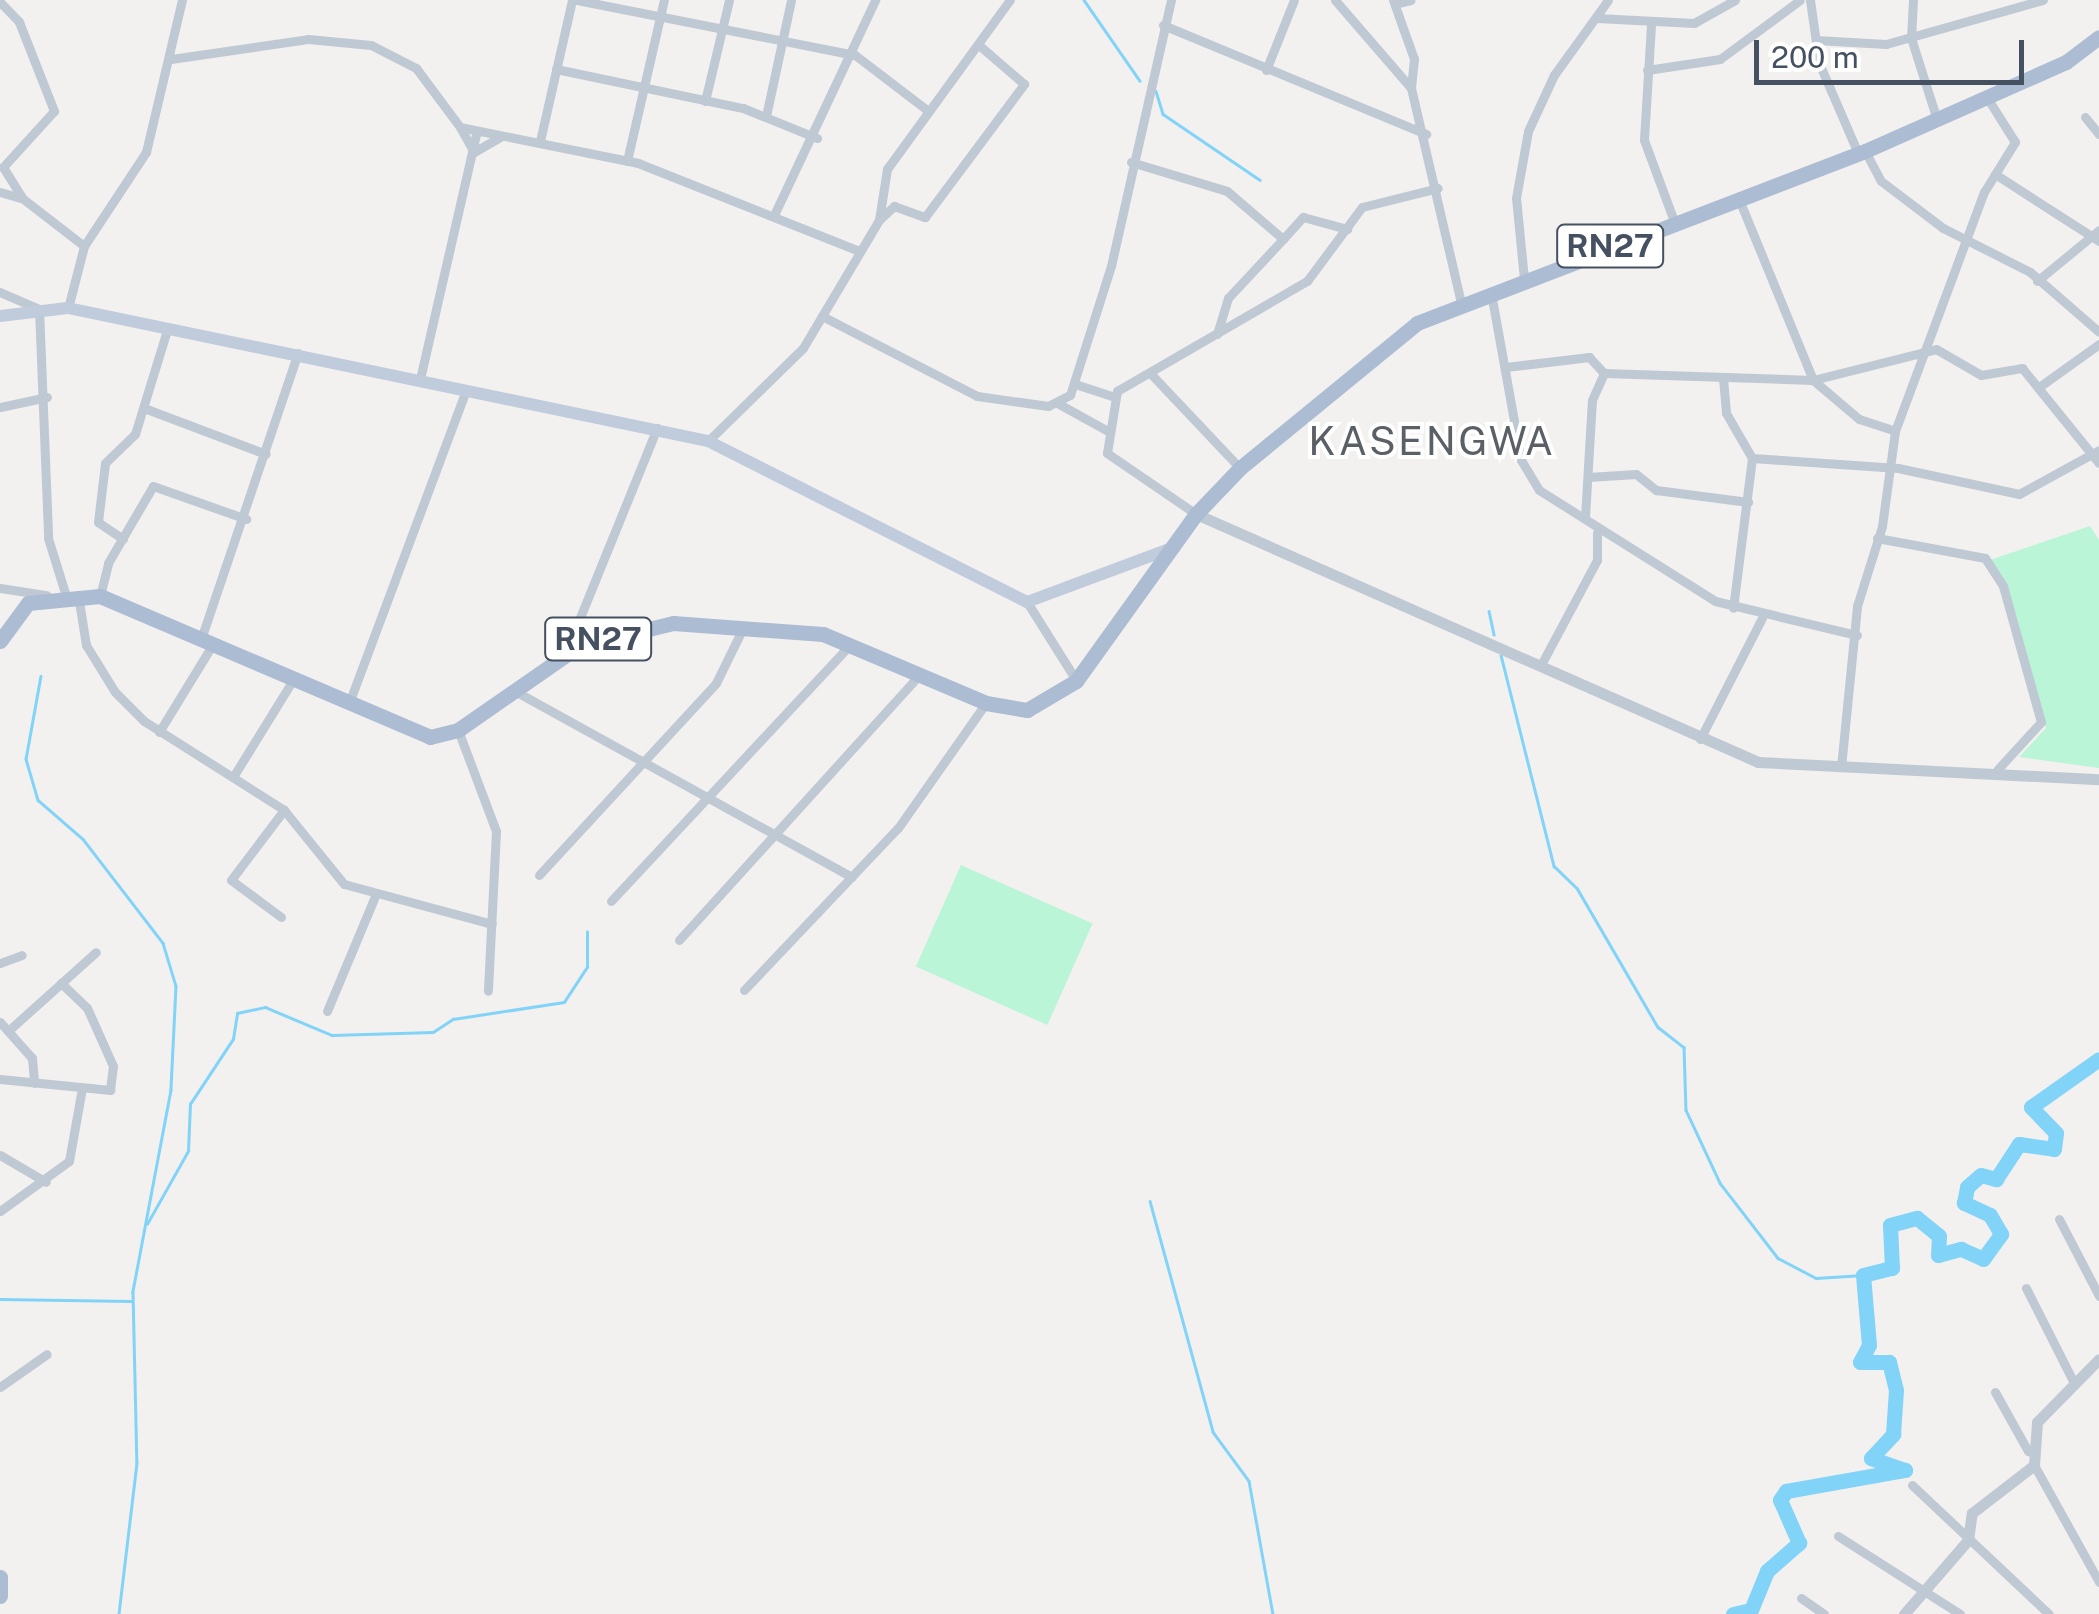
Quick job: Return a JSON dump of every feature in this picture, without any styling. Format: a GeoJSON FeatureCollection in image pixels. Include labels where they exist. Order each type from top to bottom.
{"type":"FeatureCollection","features":[{"type":"Feature","properties":{"kind":"main road","name":"RN27"},"geometry":{"type":"LineString","coordinates":[[458,730],[564,654],[612,633],[744,625],[851,644],[986,703],[1026,710],[1076,681],[1182,544],[1196,514],[1240,468],[1375,350],[1461,304],[1937,120],[2066,62],[2099,37]]}},
{"type":"Feature","properties":{"kind":"main road"},"geometry":{"type":"LineString","coordinates":[[0,316],[68,308],[298,352],[708,441],[1027,602],[1182,544]]}},
{"type":"Feature","properties":{"kind":"main road"},"geometry":{"type":"LineString","coordinates":[[0,641],[28,603],[46,595],[100,596],[348,706],[430,737],[458,730]]}},
{"type":"Feature","properties":{"kind":"main road"},"geometry":{"type":"LineString","coordinates":[[0,1577],[0,1596]]}},
{"type":"Feature","properties":{"kind":"street"},"geometry":{"type":"LineString","coordinates":[[68,308],[84,246],[146,152],[172,59],[182,0]]}},
{"type":"Feature","properties":{"kind":"street"},"geometry":{"type":"LineString","coordinates":[[540,141],[575,0],[855,55],[928,110]]}},
{"type":"Feature","properties":{"kind":"street"},"geometry":{"type":"LineString","coordinates":[[628,161],[664,0]]}},
{"type":"Feature","properties":{"kind":"street"},"geometry":{"type":"LineString","coordinates":[[705,101],[729,0]]}},
{"type":"Feature","properties":{"kind":"street"},"geometry":{"type":"LineString","coordinates":[[766,116],[791,0]]}},
{"type":"Feature","properties":{"kind":"street"},"geometry":{"type":"LineString","coordinates":[[774,215],[817,138],[875,0]]}},
{"type":"Feature","properties":{"kind":"street"},"geometry":{"type":"LineString","coordinates":[[879,220],[887,169],[1010,0]]}},
{"type":"Feature","properties":{"kind":"street"},"geometry":{"type":"LineString","coordinates":[[1059,404],[1075,384],[1171,0]]}},
{"type":"Feature","properties":{"kind":"street"},"geometry":{"type":"LineString","coordinates":[[1266,70],[1294,0]]}},
{"type":"Feature","properties":{"kind":"street"},"geometry":{"type":"LineString","coordinates":[[1335,0],[1411,88],[1426,134],[1461,304]]}},
{"type":"Feature","properties":{"kind":"street"},"geometry":{"type":"LineString","coordinates":[[1411,0],[1394,2],[1414,58],[1411,88]]}},
{"type":"Feature","properties":{"kind":"street"},"geometry":{"type":"LineString","coordinates":[[1524,279],[1516,198],[1528,130],[1554,74],[1608,0]]}},
{"type":"Feature","properties":{"kind":"street"},"geometry":{"type":"LineString","coordinates":[[1597,18],[1651,25],[1694,23],[1736,0]]}},
{"type":"Feature","properties":{"kind":"street"},"geometry":{"type":"LineString","coordinates":[[1647,70],[1720,59],[1800,0]]}},
{"type":"Feature","properties":{"kind":"street"},"geometry":{"type":"LineString","coordinates":[[1810,0],[1816,40],[1862,152],[1882,181],[1965,239],[2037,281],[2099,332]]}},
{"type":"Feature","properties":{"kind":"street"},"geometry":{"type":"LineString","coordinates":[[1913,0],[1911,38],[1937,120]]}},
{"type":"Feature","properties":{"kind":"street"},"geometry":{"type":"LineString","coordinates":[[1816,40],[1911,38],[2043,0]]}},
{"type":"Feature","properties":{"kind":"street"},"geometry":{"type":"LineString","coordinates":[[0,2],[20,22],[52,98],[50,121],[4,167],[22,198],[84,246]]}},
{"type":"Feature","properties":{"kind":"street"},"geometry":{"type":"LineString","coordinates":[[1651,25],[1646,146],[1674,221]]}},
{"type":"Feature","properties":{"kind":"street"},"geometry":{"type":"LineString","coordinates":[[1164,26],[1426,134]]}},
{"type":"Feature","properties":{"kind":"street"},"geometry":{"type":"LineString","coordinates":[[172,59],[308,39],[371,46],[416,68],[474,152]]}},
{"type":"Feature","properties":{"kind":"street"},"geometry":{"type":"LineString","coordinates":[[708,441],[778,380],[822,316],[857,250],[879,220],[894,206],[925,217],[1024,84],[980,46]]}},
{"type":"Feature","properties":{"kind":"street"},"geometry":{"type":"LineString","coordinates":[[556,70],[766,116],[817,138]]}},
{"type":"Feature","properties":{"kind":"street"},"geometry":{"type":"LineString","coordinates":[[1841,766],[1857,635],[1896,431],[1922,349],[1965,239],[1995,174],[2015,142],[1986,96]]}},
{"type":"Feature","properties":{"kind":"street"},"geometry":{"type":"LineString","coordinates":[[2086,116],[2099,134]]}},
{"type":"Feature","properties":{"kind":"street"},"geometry":{"type":"LineString","coordinates":[[460,127],[628,161],[857,250]]}},
{"type":"Feature","properties":{"kind":"street"},"geometry":{"type":"LineString","coordinates":[[420,378],[478,131]]}},
{"type":"Feature","properties":{"kind":"street"},"geometry":{"type":"LineString","coordinates":[[474,152],[502,136]]}},
{"type":"Feature","properties":{"kind":"street"},"geometry":{"type":"LineString","coordinates":[[1131,162],[1227,191],[1283,239]]}},
{"type":"Feature","properties":{"kind":"street"},"geometry":{"type":"LineString","coordinates":[[1995,174],[2097,236],[2037,281]]}},
{"type":"Feature","properties":{"kind":"street"},"geometry":{"type":"LineString","coordinates":[[1438,188],[1362,207],[1308,281],[1115,398],[1106,430],[1106,453],[1196,514],[1543,660],[1700,739],[1758,762],[1997,770],[2099,779]]}},
{"type":"Feature","properties":{"kind":"street"},"geometry":{"type":"LineString","coordinates":[[0,192],[22,198]]}},
{"type":"Feature","properties":{"kind":"street"},"geometry":{"type":"LineString","coordinates":[[1738,197],[1813,380],[1859,419],[1896,431]]}},
{"type":"Feature","properties":{"kind":"street"},"geometry":{"type":"LineString","coordinates":[[1218,334],[1228,298],[1303,217],[1347,229]]}},
{"type":"Feature","properties":{"kind":"street"},"geometry":{"type":"LineString","coordinates":[[0,292],[38,309],[47,396],[48,538],[95,663],[159,732],[284,810],[344,884],[492,924]]}},
{"type":"Feature","properties":{"kind":"street"},"geometry":{"type":"LineString","coordinates":[[1490,293],[1521,460],[1539,490],[1585,517],[1597,533],[1733,608],[1762,618],[1857,635]]}},
{"type":"Feature","properties":{"kind":"street"},"geometry":{"type":"LineString","coordinates":[[822,316],[976,396],[1059,404],[1106,430]]}},
{"type":"Feature","properties":{"kind":"street"},"geometry":{"type":"LineString","coordinates":[[124,538],[98,522],[105,463],[135,434],[168,328]]}},
{"type":"Feature","properties":{"kind":"street"},"geometry":{"type":"LineString","coordinates":[[2039,387],[2099,344]]}},
{"type":"Feature","properties":{"kind":"street"},"geometry":{"type":"LineString","coordinates":[[1506,367],[1589,357],[1604,373],[1813,380],[1922,349],[1989,376],[2016,366],[2039,387],[2097,456],[2019,494],[1888,472],[1752,458]]}},
{"type":"Feature","properties":{"kind":"street"},"geometry":{"type":"LineString","coordinates":[[159,732],[207,642],[298,352]]}},
{"type":"Feature","properties":{"kind":"street"},"geometry":{"type":"LineString","coordinates":[[1585,517],[1592,400],[1604,373]]}},
{"type":"Feature","properties":{"kind":"street"},"geometry":{"type":"LineString","coordinates":[[1151,374],[1240,468]]}},
{"type":"Feature","properties":{"kind":"street"},"geometry":{"type":"LineString","coordinates":[[1724,378],[1726,413],[1752,458],[1733,608]]}},
{"type":"Feature","properties":{"kind":"street"},"geometry":{"type":"LineString","coordinates":[[1075,384],[1115,398]]}},
{"type":"Feature","properties":{"kind":"street"},"geometry":{"type":"LineString","coordinates":[[348,706],[466,389]]}},
{"type":"Feature","properties":{"kind":"street"},"geometry":{"type":"LineString","coordinates":[[0,406],[47,396]]}},
{"type":"Feature","properties":{"kind":"street"},"geometry":{"type":"LineString","coordinates":[[144,408],[266,454]]}},
{"type":"Feature","properties":{"kind":"street"},"geometry":{"type":"LineString","coordinates":[[564,654],[658,428]]}},
{"type":"Feature","properties":{"kind":"street"},"geometry":{"type":"LineString","coordinates":[[1588,477],[1636,474],[1656,490],[1748,502]]}},
{"type":"Feature","properties":{"kind":"street"},"geometry":{"type":"LineString","coordinates":[[100,596],[124,538],[153,486],[246,520]]}},
{"type":"Feature","properties":{"kind":"street"},"geometry":{"type":"LineString","coordinates":[[1543,660],[1598,560],[1597,533]]}},
{"type":"Feature","properties":{"kind":"street"},"geometry":{"type":"LineString","coordinates":[[1877,538],[1985,558],[2003,586],[2041,722],[1997,770]]}},
{"type":"Feature","properties":{"kind":"street"},"geometry":{"type":"LineString","coordinates":[[0,588],[46,595]]}},
{"type":"Feature","properties":{"kind":"street"},"geometry":{"type":"LineString","coordinates":[[1027,602],[1076,681]]}},
{"type":"Feature","properties":{"kind":"street"},"geometry":{"type":"LineString","coordinates":[[1700,739],[1762,618]]}},
{"type":"Feature","properties":{"kind":"street"},"geometry":{"type":"LineString","coordinates":[[539,875],[716,683],[744,625]]}},
{"type":"Feature","properties":{"kind":"street"},"geometry":{"type":"LineString","coordinates":[[610,901],[851,644]]}},
{"type":"Feature","properties":{"kind":"street"},"geometry":{"type":"LineString","coordinates":[[679,940],[920,674]]}},
{"type":"Feature","properties":{"kind":"street"},"geometry":{"type":"LineString","coordinates":[[233,776],[293,680]]}},
{"type":"Feature","properties":{"kind":"street"},"geometry":{"type":"LineString","coordinates":[[514,690],[852,877]]}},
{"type":"Feature","properties":{"kind":"street"},"geometry":{"type":"LineString","coordinates":[[744,990],[898,828],[986,703]]}},
{"type":"Feature","properties":{"kind":"street"},"geometry":{"type":"LineString","coordinates":[[458,730],[496,831],[488,991]]}},
{"type":"Feature","properties":{"kind":"street"},"geometry":{"type":"LineString","coordinates":[[280,917],[231,880],[284,810]]}},
{"type":"Feature","properties":{"kind":"street"},"geometry":{"type":"LineString","coordinates":[[327,1011],[376,894]]}},
{"type":"Feature","properties":{"kind":"street"},"geometry":{"type":"LineString","coordinates":[[8,1031],[96,952]]}},
{"type":"Feature","properties":{"kind":"street"},"geometry":{"type":"LineString","coordinates":[[0,963],[22,955]]}},
{"type":"Feature","properties":{"kind":"street"},"geometry":{"type":"LineString","coordinates":[[0,1078],[110,1090],[112,1066],[87,1008],[61,982]]}},
{"type":"Feature","properties":{"kind":"street"},"geometry":{"type":"LineString","coordinates":[[0,1022],[32,1058],[34,1083]]}},
{"type":"Feature","properties":{"kind":"street"},"geometry":{"type":"LineString","coordinates":[[0,1211],[46,1182],[78,1141],[82,1088]]}},
{"type":"Feature","properties":{"kind":"street"},"geometry":{"type":"LineString","coordinates":[[0,1155],[46,1182]]}},
{"type":"Feature","properties":{"kind":"street"},"geometry":{"type":"LineString","coordinates":[[2060,1218],[2099,1296]]}},
{"type":"Feature","properties":{"kind":"street"},"geometry":{"type":"LineString","coordinates":[[2026,1288],[2073,1381]]}},
{"type":"Feature","properties":{"kind":"street"},"geometry":{"type":"LineString","coordinates":[[0,1387],[46,1354]]}},
{"type":"Feature","properties":{"kind":"street"},"geometry":{"type":"LineString","coordinates":[[2028,1451],[2037,1422],[2099,1358]]}},
{"type":"Feature","properties":{"kind":"street"},"geometry":{"type":"LineString","coordinates":[[1995,1392],[2096,1569],[2099,1582]]}},
{"type":"Feature","properties":{"kind":"street"},"geometry":{"type":"LineString","coordinates":[[1904,1614],[1927,1592],[1968,1540],[1972,1513],[2034,1465]]}},
{"type":"Feature","properties":{"kind":"street"},"geometry":{"type":"LineString","coordinates":[[1912,1484],[2049,1614]]}},
{"type":"Feature","properties":{"kind":"street"},"geometry":{"type":"LineString","coordinates":[[1838,1536],[1960,1614]]}},
{"type":"Feature","properties":{"kind":"street"},"geometry":{"type":"LineString","coordinates":[[1801,1598],[1824,1614]]}},
{"type":"Feature","properties":{"kind":"green space"},"geometry":{"type":"Polygon","coordinates":[[[2090,526],[2099,540],[2099,768],[2019,757],[2046,728],[2015,611],[1990,560],[2090,526]]]}},
{"type":"Feature","properties":{"kind":"green space"},"geometry":{"type":"Polygon","coordinates":[[[961,865],[1093,924],[1047,1025],[916,966],[961,865]]]}},
{"type":"Feature","properties":{"kind":"waterway"},"geometry":{"type":"LineString","coordinates":[[1084,0],[1140,81]]}},
{"type":"Feature","properties":{"kind":"waterway"},"geometry":{"type":"LineString","coordinates":[[1156,91],[1163,114],[1260,180]]}},
{"type":"Feature","properties":{"kind":"waterway"},"geometry":{"type":"LineString","coordinates":[[1489,611],[1494,634]]}},
{"type":"Feature","properties":{"kind":"waterway"},"geometry":{"type":"LineString","coordinates":[[1501,655],[1554,866],[1577,888],[1658,1027],[1684,1047],[1686,1110],[1720,1183],[1778,1258],[1816,1278],[1863,1275]]}},
{"type":"Feature","properties":{"kind":"waterway"},"geometry":{"type":"LineString","coordinates":[[41,676],[26,759],[38,800],[83,839],[163,943],[176,986],[171,1090],[133,1292],[137,1463],[119,1614]]}},
{"type":"Feature","properties":{"kind":"waterway"},"geometry":{"type":"LineString","coordinates":[[147,1224],[188,1151],[190,1104],[233,1039],[237,1013],[265,1007],[332,1035],[433,1032],[453,1019],[564,1002],[587,967],[587,932]]}},
{"type":"Feature","properties":{"kind":"waterway"},"geometry":{"type":"LineString","coordinates":[[1733,1614],[1751,1610],[1767,1571],[1799,1543],[1780,1500],[1786,1491],[1905,1470],[1871,1458],[1893,1434],[1896,1390],[1889,1362],[1860,1362],[1869,1345],[1863,1275],[1892,1268],[1890,1225],[1917,1218],[1939,1236],[1938,1255],[1961,1249],[1983,1259],[2001,1234],[1990,1215],[1964,1203],[1967,1187],[1981,1175],[1996,1179],[2019,1144],[2054,1149],[2056,1133],[2031,1107],[2099,1059]]}},
{"type":"Feature","properties":{"kind":"waterway"},"geometry":{"type":"LineString","coordinates":[[1150,1201],[1213,1432],[1249,1481],[1273,1614]]}},
{"type":"Feature","properties":{"kind":"waterway"},"geometry":{"type":"LineString","coordinates":[[0,1299],[131,1301]]}},
{"type":"Feature","properties":{"kind":"district","name":"KASENGWA"},"geometry":{"type":"Point","coordinates":[1432,441]}}]}
